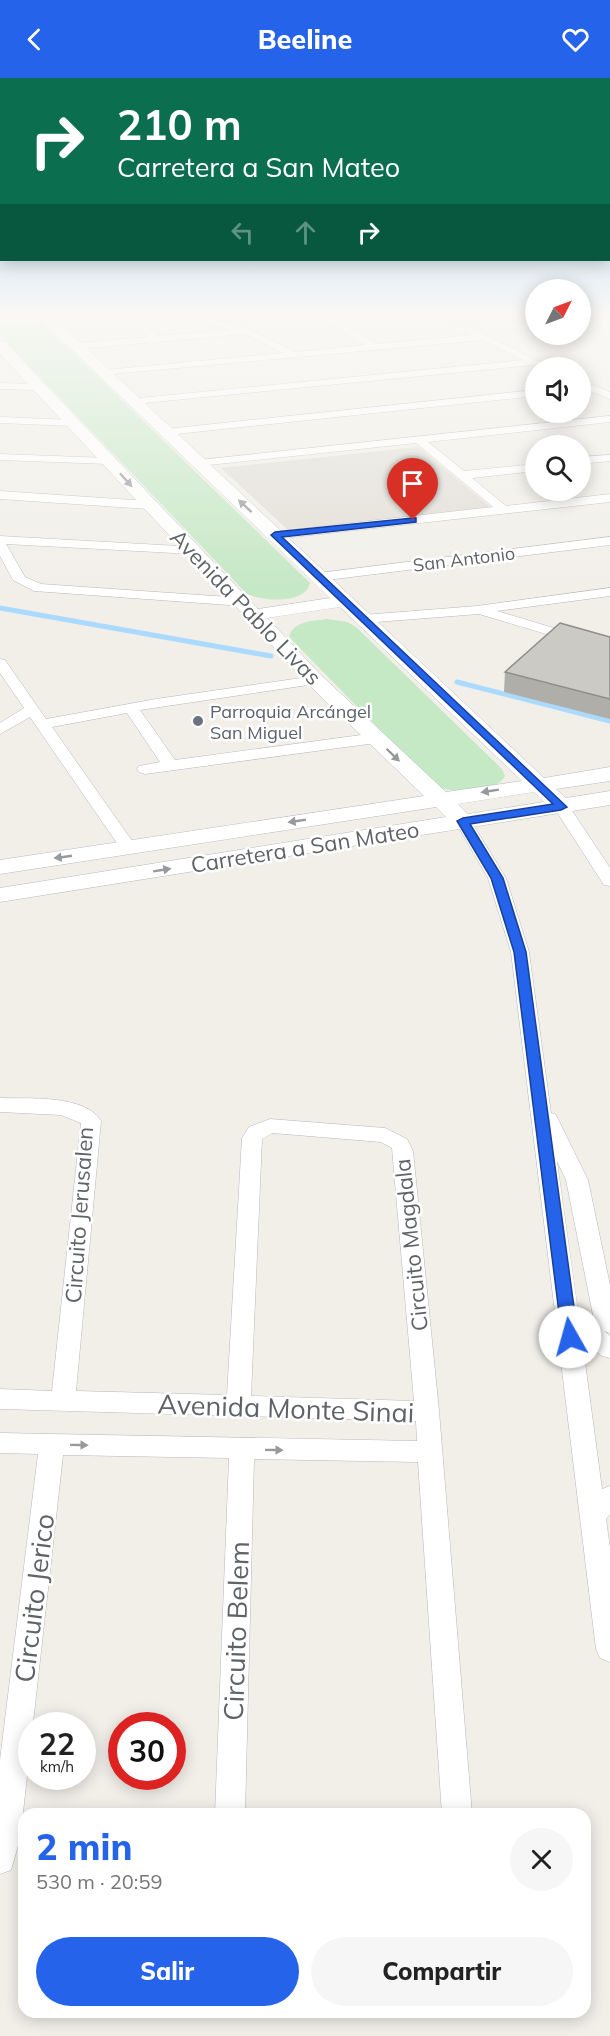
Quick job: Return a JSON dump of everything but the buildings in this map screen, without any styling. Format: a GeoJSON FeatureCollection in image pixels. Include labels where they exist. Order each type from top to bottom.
{"type":"FeatureCollection","features":[{"type":"Feature","properties":{"kind":"street","name":"Avenida Pablo Livas"},"geometry":{"type":"LineString","coordinates":[[56,406],[315,680],[463,821],[497,878],[520,952],[610,1649]]}},
{"type":"Feature","properties":{"kind":"street"},"geometry":{"type":"LineString","coordinates":[[140,406],[561,807],[610,881]]}},
{"type":"Feature","properties":{"kind":"street"},"geometry":{"type":"LineString","coordinates":[[167,432],[409,406]]}},
{"type":"Feature","properties":{"kind":"street"},"geometry":{"type":"LineString","coordinates":[[200,463],[610,419]]}},
{"type":"Feature","properties":{"kind":"street"},"geometry":{"type":"LineString","coordinates":[[0,420],[72,423]]}},
{"type":"Feature","properties":{"kind":"street"},"geometry":{"type":"LineString","coordinates":[[420,441],[504,510]]}},
{"type":"Feature","properties":{"kind":"street"},"geometry":{"type":"LineString","coordinates":[[0,457],[109,461]]}},
{"type":"Feature","properties":{"kind":"street"},"geometry":{"type":"LineString","coordinates":[[591,460],[610,458]]}},
{"type":"Feature","properties":{"kind":"street"},"geometry":{"type":"LineString","coordinates":[[463,475],[525,467]]}},
{"type":"Feature","properties":{"kind":"street"},"geometry":{"type":"LineString","coordinates":[[0,495],[148,505]]}},
{"type":"Feature","properties":{"kind":"street"},"geometry":{"type":"LineString","coordinates":[[275,535],[610,498]]}},
{"type":"Feature","properties":{"kind":"street"},"geometry":{"type":"LineString","coordinates":[[0,540],[193,550]]}},
{"type":"Feature","properties":{"kind":"street","name":"San Antonio"},"geometry":{"type":"LineString","coordinates":[[319,577],[610,541]]}},
{"type":"Feature","properties":{"kind":"street"},"geometry":{"type":"LineString","coordinates":[[0,545],[20,579],[46,590],[248,608],[344,601]]}},
{"type":"Feature","properties":{"kind":"street"},"geometry":{"type":"LineString","coordinates":[[363,619],[477,610],[610,592]]}},
{"type":"Feature","properties":{"kind":"street"},"geometry":{"type":"LineString","coordinates":[[477,610],[610,649]]}},
{"type":"Feature","properties":{"kind":"street"},"geometry":{"type":"LineString","coordinates":[[0,663],[129,848],[136,851],[136,856],[132,860],[99,867],[77,883]]}},
{"type":"Feature","properties":{"kind":"street"},"geometry":{"type":"LineString","coordinates":[[42,724],[315,680]]}},
{"type":"Feature","properties":{"kind":"street"},"geometry":{"type":"LineString","coordinates":[[131,708],[170,765]]}},
{"type":"Feature","properties":{"kind":"street"},"geometry":{"type":"LineString","coordinates":[[0,729],[34,709]]}},
{"type":"Feature","properties":{"kind":"street"},"geometry":{"type":"LineString","coordinates":[[145,769],[376,738]]}},
{"type":"Feature","properties":{"kind":"street","name":"Carretera a San Mateo"},"geometry":{"type":"LineString","coordinates":[[0,867],[537,783],[610,774]]}},
{"type":"Feature","properties":{"kind":"street","name":"Carretera a San Mateo"},"geometry":{"type":"LineString","coordinates":[[0,895],[610,798]]}},
{"type":"Feature","properties":{"kind":"street"},"geometry":{"type":"LineString","coordinates":[[540,1103],[578,1180],[606,1320],[610,1324]]}},
{"type":"Feature","properties":{"kind":"street","name":"Circuito Jerusalen"},"geometry":{"type":"LineString","coordinates":[[0,1105],[66,1109],[80,1112],[91,1121],[63,1402]]}},
{"type":"Feature","properties":{"kind":"street","name":"Circuito Magdala"},"geometry":{"type":"LineString","coordinates":[[238,1406],[252,1138],[256,1132],[270,1126],[378,1134],[394,1139],[400,1144],[403,1151],[427,1411]]}},
{"type":"Feature","properties":{"kind":"street"},"geometry":{"type":"LineString","coordinates":[[567,1315],[610,1349]]}},
{"type":"Feature","properties":{"kind":"street","name":"Avenida Monte Sinai"},"geometry":{"type":"LineString","coordinates":[[0,1399],[427,1411],[429,1452],[0,1443]]}},
{"type":"Feature","properties":{"kind":"street","name":"Circuito Jerico"},"geometry":{"type":"LineString","coordinates":[[0,1859],[7,1827],[52,1444]]}},
{"type":"Feature","properties":{"kind":"street","name":"Circuito Belem"},"geometry":{"type":"LineString","coordinates":[[230,1808],[242,1449]]}},
{"type":"Feature","properties":{"kind":"street"},"geometry":{"type":"LineString","coordinates":[[429,1452],[457,1808]]}},
{"type":"Feature","properties":{"kind":"street"},"geometry":{"type":"LineString","coordinates":[[593,1516],[610,1497]]}},
{"type":"Feature","properties":{"kind":"shaded area"},"geometry":{"type":"Polygon","coordinates":[[[418,447],[493,509],[287,529],[221,468],[418,447]]]}},
{"type":"Feature","properties":{"kind":"green space"},"geometry":{"type":"Polygon","coordinates":[[[68,406],[128,406],[310,583],[307,590],[292,598],[273,599],[247,594],[68,406]]]}},
{"type":"Feature","properties":{"kind":"green space"},"geometry":{"type":"Polygon","coordinates":[[[327,619],[347,622],[356,627],[502,769],[505,776],[501,781],[478,790],[460,791],[442,788],[428,779],[289,637],[299,625],[327,619]]]}},
{"type":"Feature","properties":{"kind":"waterway"},"geometry":{"type":"LineString","coordinates":[[0,608],[271,656]]}},
{"type":"Feature","properties":{"kind":"waterway"},"geometry":{"type":"LineString","coordinates":[[457,682],[610,721]]}},
{"type":"Feature","properties":{"kind":"place","name":"Parroquia Arcángel San Miguel"},"geometry":{"type":"Point","coordinates":[198,721]}},
{"type":"Feature","properties":{"kind":"route"},"geometry":{"type":"LineString","coordinates":[[413,520],[275,535],[561,807],[463,821],[497,878],[520,952],[570,1337]]}}]}
